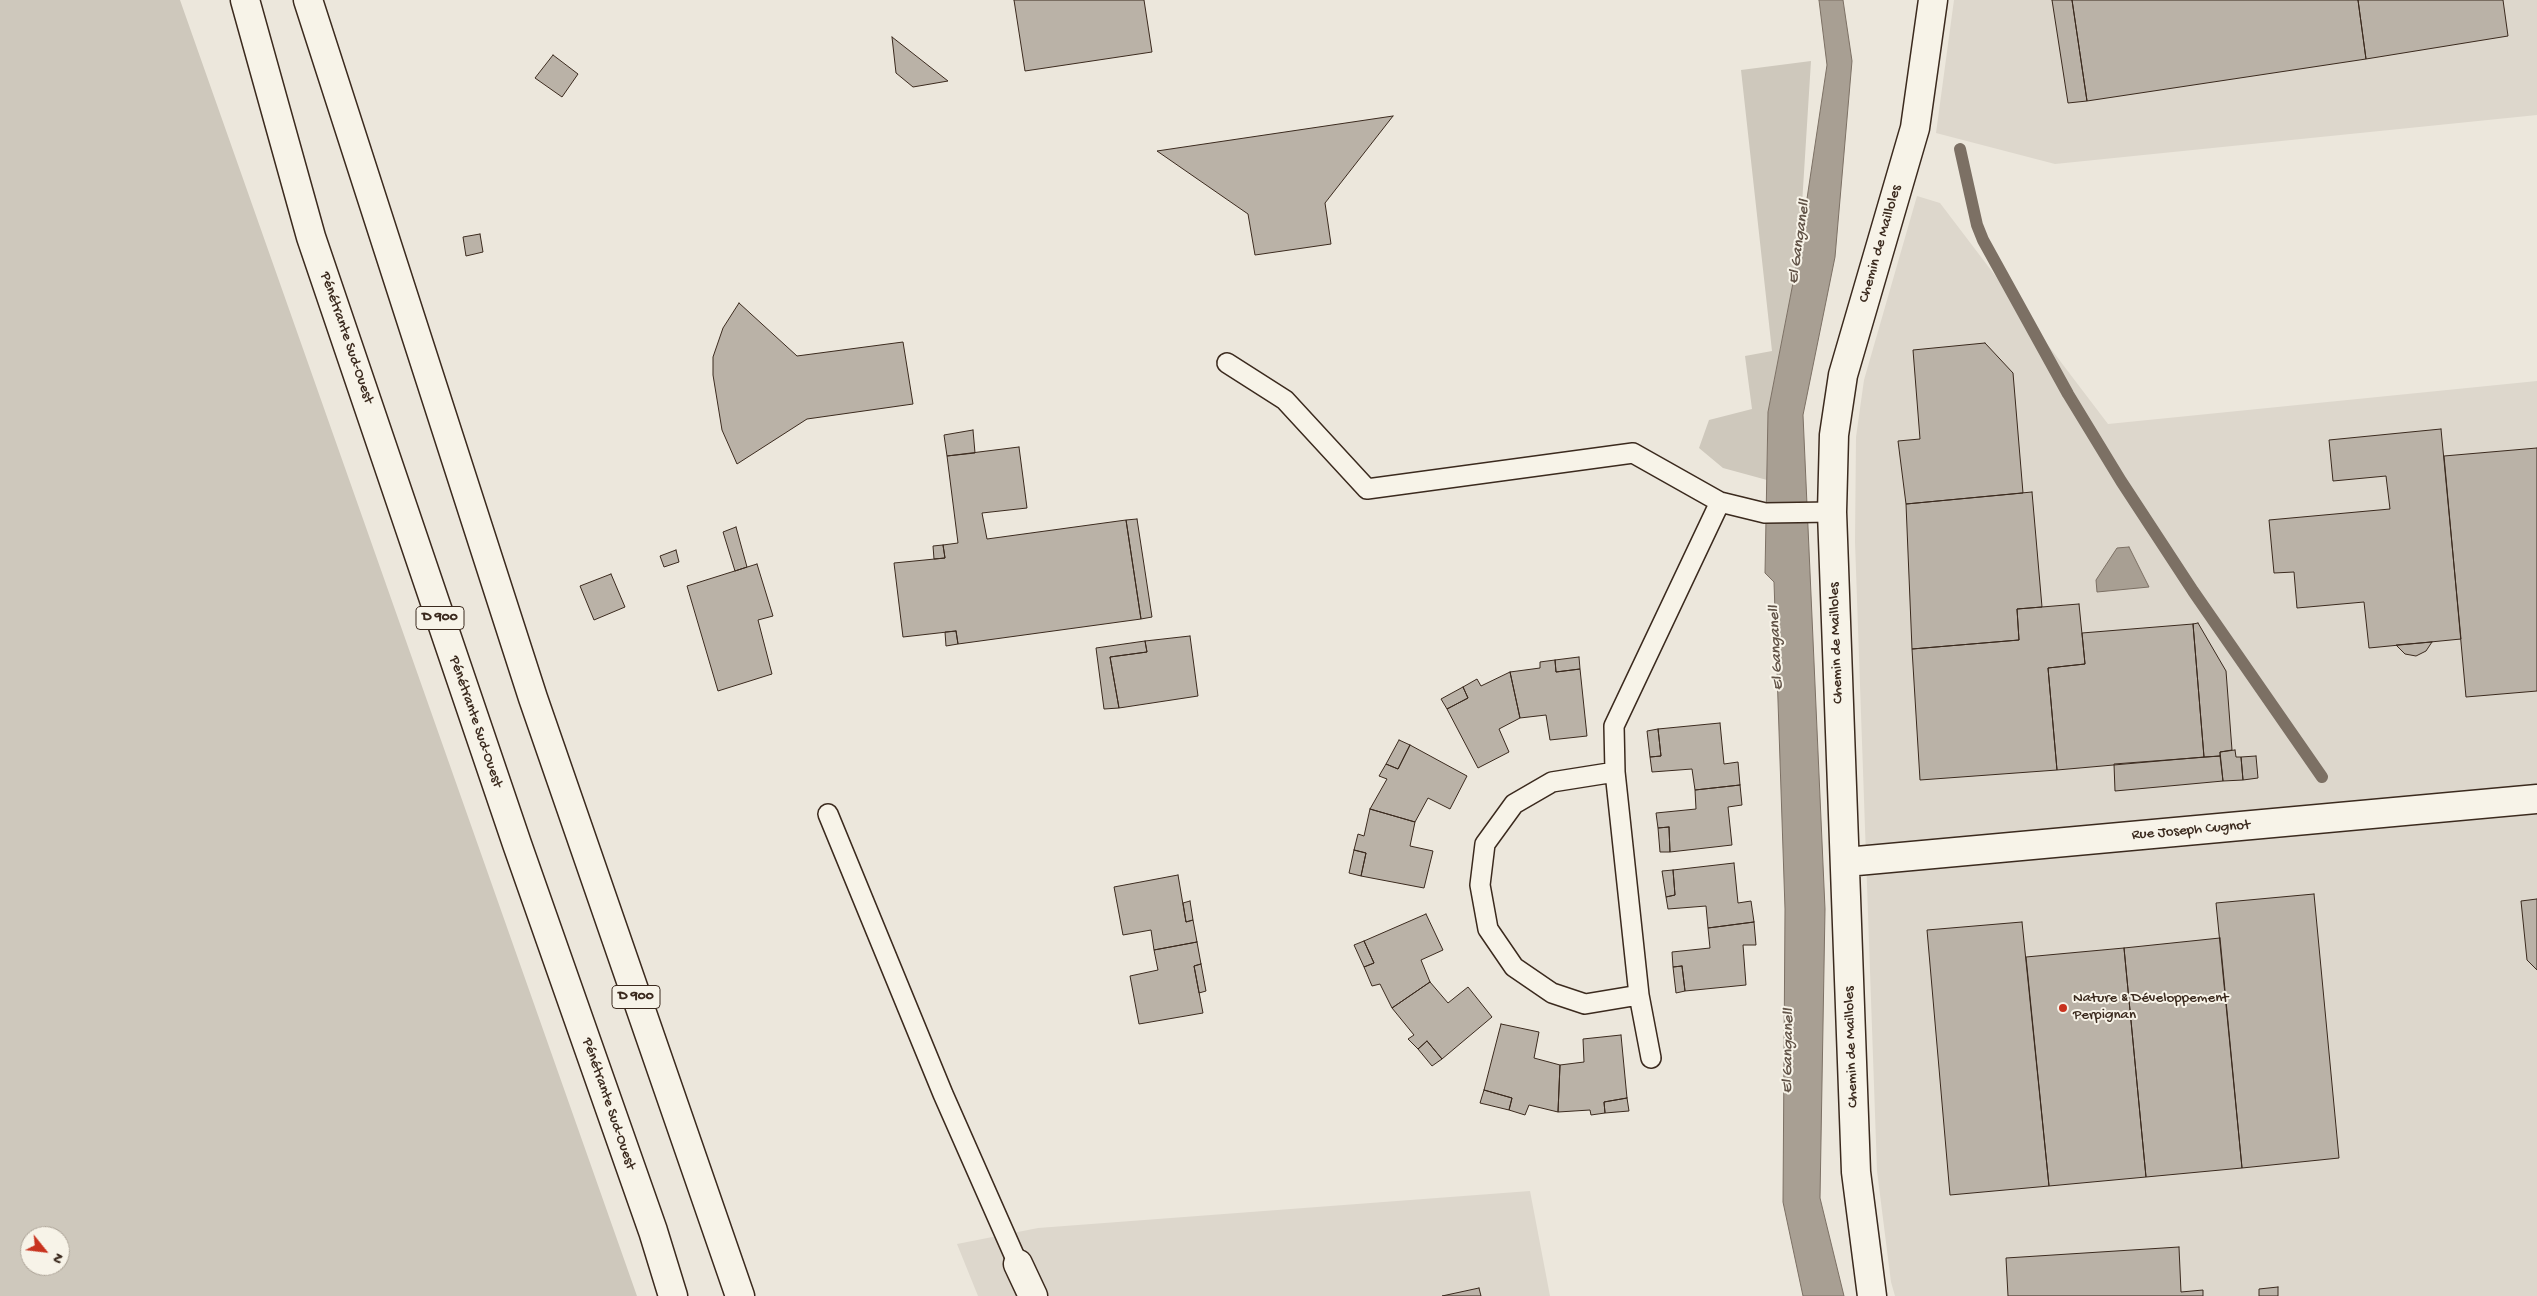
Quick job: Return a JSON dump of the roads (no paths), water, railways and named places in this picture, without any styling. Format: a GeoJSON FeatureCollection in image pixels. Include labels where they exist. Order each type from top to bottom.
{"type":"FeatureCollection","features":[{"type":"Feature","properties":{"kind":"main road","name":"Pénétrante Sud-Ouest"},"geometry":{"type":"LineString","coordinates":[[245,0],[312,237],[517,844],[653,1231],[673,1296]]}},
{"type":"Feature","properties":{"kind":"main road","name":"D 900"},"geometry":{"type":"LineString","coordinates":[[308,0],[533,698],[740,1296]]}},
{"type":"Feature","properties":{"kind":"main road","name":"Chemin de Mailloles"},"geometry":{"type":"LineString","coordinates":[[1872,1296],[1856,1172],[1846,862],[1819,512],[1834,435],[1842,375],[1915,128],[1933,0]]}},
{"type":"Feature","properties":{"kind":"main road","name":"Rue Joseph Cugnot"},"geometry":{"type":"LineString","coordinates":[[1846,862],[2537,799]]}},
{"type":"Feature","properties":{"kind":"main road"},"geometry":{"type":"LineString","coordinates":[[1018,1264],[1033,1296]]}},
{"type":"Feature","properties":{"kind":"lane"},"geometry":{"type":"LineString","coordinates":[[1227,363],[1285,400],[1368,490],[1633,453],[1720,502],[1765,513],[1819,512]]}},
{"type":"Feature","properties":{"kind":"lane"},"geometry":{"type":"LineString","coordinates":[[1651,1058],[1639,995],[1615,772],[1614,726],[1720,502]]}},
{"type":"Feature","properties":{"kind":"lane"},"geometry":{"type":"LineString","coordinates":[[1615,772],[1552,782],[1514,804],[1485,844],[1480,885],[1488,929],[1514,967],[1552,993],[1585,1004],[1639,995]]}},
{"type":"Feature","properties":{"kind":"lane"},"geometry":{"type":"LineString","coordinates":[[828,814],[943,1094],[1018,1264]]}},
{"type":"Feature","properties":{"kind":"water","name":"El Ganganell"},"geometry":{"type":"Polygon","coordinates":[[[1819,0],[1843,0],[1852,61],[1835,257],[1803,415],[1825,909],[1820,1198],[1844,1296],[1803,1296],[1783,1202],[1785,909],[1774,582],[1765,573],[1768,412],[1799,252],[1827,65],[1819,0]]]}},
{"type":"Feature","properties":{"kind":"water"},"geometry":{"type":"Polygon","coordinates":[[[2129,547],[2149,587],[2097,592],[2096,580],[2117,548],[2129,547]]]}},
{"type":"Feature","properties":{"kind":"waterway"},"geometry":{"type":"LineString","coordinates":[[1960,149],[1977,225],[1983,240],[2068,394],[2121,481],[2193,591],[2322,777]]}},
{"type":"Feature","properties":{"kind":"place","name":"Nature & Développement Perpignan"},"geometry":{"type":"Point","coordinates":[2063,1008]}}]}
